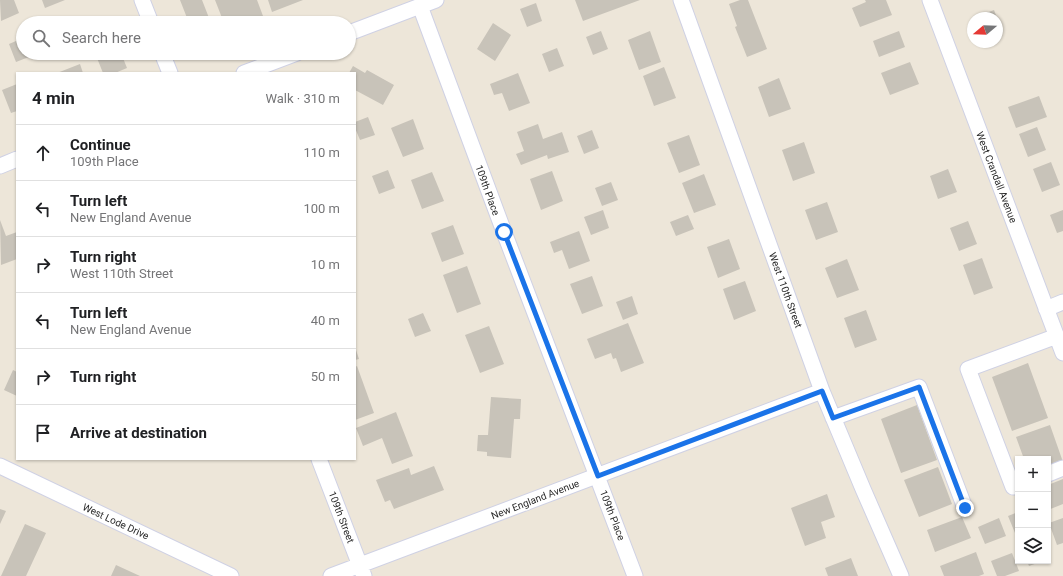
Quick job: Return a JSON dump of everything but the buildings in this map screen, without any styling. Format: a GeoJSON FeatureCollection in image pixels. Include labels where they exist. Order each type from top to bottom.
{"type":"FeatureCollection","features":[{"type":"Feature","properties":{"kind":"street"},"geometry":{"type":"LineString","coordinates":[[142,0],[148,16]]}},
{"type":"Feature","properties":{"kind":"street"},"geometry":{"type":"LineString","coordinates":[[356,30],[436,0]]}},
{"type":"Feature","properties":{"kind":"street","name":"West 110th Street"},"geometry":{"type":"LineString","coordinates":[[681,0],[822,391],[901,576]]}},
{"type":"Feature","properties":{"kind":"street","name":"West Crandall Avenue"},"geometry":{"type":"LineString","coordinates":[[930,0],[1063,353]]}},
{"type":"Feature","properties":{"kind":"street","name":"109th Place"},"geometry":{"type":"LineString","coordinates":[[420,6],[635,576]]}},
{"type":"Feature","properties":{"kind":"street"},"geometry":{"type":"LineString","coordinates":[[165,60],[170,72]]}},
{"type":"Feature","properties":{"kind":"street"},"geometry":{"type":"LineString","coordinates":[[247,72],[278,60]]}},
{"type":"Feature","properties":{"kind":"street"},"geometry":{"type":"LineString","coordinates":[[0,166],[16,159]]}},
{"type":"Feature","properties":{"kind":"street"},"geometry":{"type":"LineString","coordinates":[[1046,309],[1063,302]]}},
{"type":"Feature","properties":{"kind":"street"},"geometry":{"type":"LineString","coordinates":[[1015,486],[1013,487],[968,369],[1057,336]]}},
{"type":"Feature","properties":{"kind":"street"},"geometry":{"type":"LineString","coordinates":[[833,418],[919,387],[965,508]]}},
{"type":"Feature","properties":{"kind":"street","name":"New England Avenue"},"geometry":{"type":"LineString","coordinates":[[362,571],[598,476],[822,391]]}},
{"type":"Feature","properties":{"kind":"street","name":"109th Street"},"geometry":{"type":"LineString","coordinates":[[319,460],[362,571]]}},
{"type":"Feature","properties":{"kind":"street","name":"West Lode Drive"},"geometry":{"type":"LineString","coordinates":[[0,466],[231,576]]}},
{"type":"Feature","properties":{"kind":"street"},"geometry":{"type":"LineString","coordinates":[[1051,473],[1063,468]]}},
{"type":"Feature","properties":{"kind":"street"},"geometry":{"type":"LineString","coordinates":[[331,576],[362,571]]}},
{"type":"Feature","properties":{"kind":"route"},"geometry":{"type":"LineString","coordinates":[[504,232],[598,476],[822,391],[833,418],[919,387],[965,508]]}}]}
